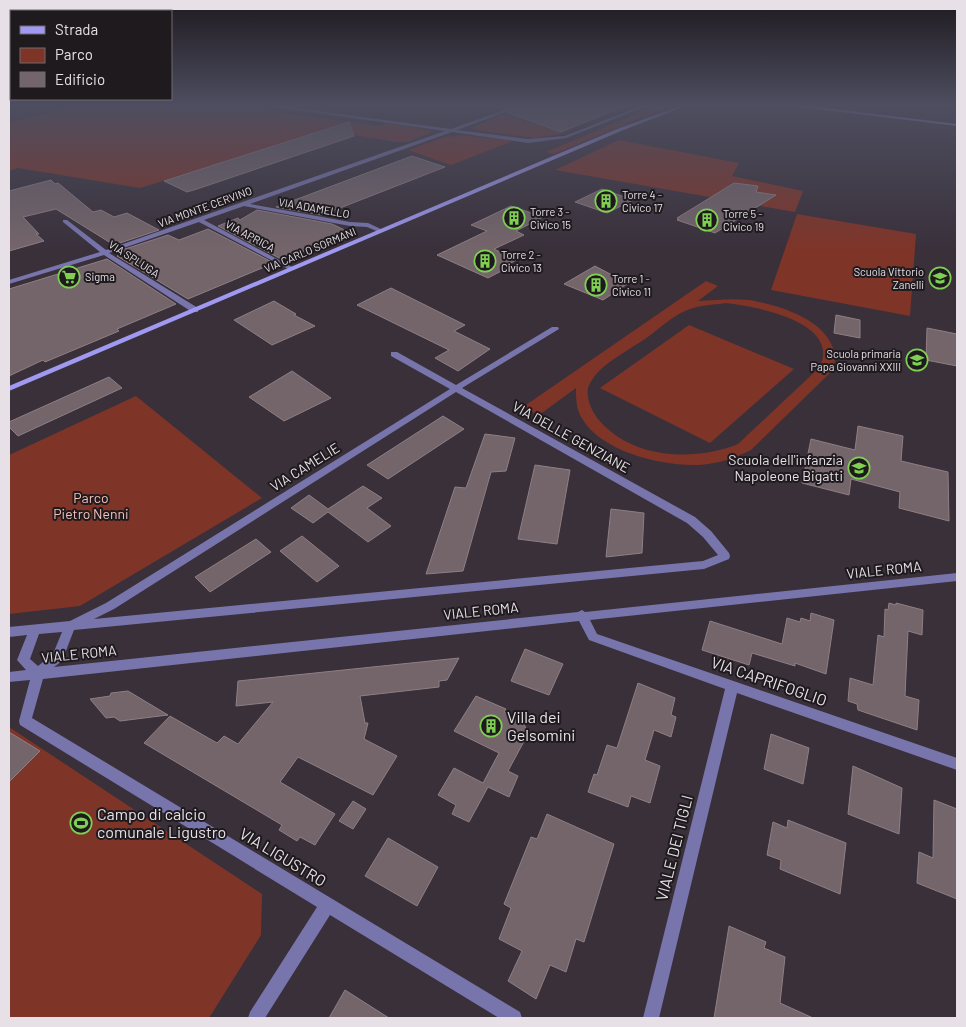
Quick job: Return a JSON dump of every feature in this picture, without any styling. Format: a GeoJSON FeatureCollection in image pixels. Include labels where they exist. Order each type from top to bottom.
{"type":"FeatureCollection","features":[{"type":"Feature","properties":{"kind":"main road","name":"VIA CARLO SORMANI"},"geometry":{"type":"LineString","coordinates":[[9,389],[562,154]]}},
{"type":"Feature","properties":{"kind":"street","name":"VIA MONTE CERVINO"},"geometry":{"type":"LineString","coordinates":[[9,282],[105,253],[384,154]]}},
{"type":"Feature","properties":{"kind":"street","name":"VIA ADAMELLO"},"geometry":{"type":"LineString","coordinates":[[243,204],[350,224],[361,224],[381,231]]}},
{"type":"Feature","properties":{"kind":"street","name":"VIA APRICA"},"geometry":{"type":"LineString","coordinates":[[200,220],[292,269]]}},
{"type":"Feature","properties":{"kind":"street","name":"VIA SPLUGA"},"geometry":{"type":"LineString","coordinates":[[65,221],[105,253],[195,310]]}},
{"type":"Feature","properties":{"kind":"street","name":"VIA CAMELIE"},"geometry":{"type":"LineString","coordinates":[[69,627],[110,606],[455,389],[555,329]]}},
{"type":"Feature","properties":{"kind":"street","name":"VIA DELLE GENZIANE"},"geometry":{"type":"LineString","coordinates":[[394,354],[691,520],[707,534],[725,556]]}},
{"type":"Feature","properties":{"kind":"street","name":"VIALE ROMA"},"geometry":{"type":"LineString","coordinates":[[9,632],[704,565],[725,556]]}},
{"type":"Feature","properties":{"kind":"street","name":"VIALE ROMA"},"geometry":{"type":"LineString","coordinates":[[9,677],[582,615],[684,607],[957,577]]}},
{"type":"Feature","properties":{"kind":"street","name":"VIA CAPRIFOGLIO"},"geometry":{"type":"LineString","coordinates":[[582,615],[593,637],[957,764]]}},
{"type":"Feature","properties":{"kind":"street"},"geometry":{"type":"LineString","coordinates":[[35,630],[23,660],[38,674],[58,657],[69,627]]}},
{"type":"Feature","properties":{"kind":"street","name":"VIA LIGUSTRO"},"geometry":{"type":"LineString","coordinates":[[38,674],[25,721],[514,1018]]}},
{"type":"Feature","properties":{"kind":"street","name":"VIALE DEI TIGLI"},"geometry":{"type":"LineString","coordinates":[[651,1018],[732,686]]}},
{"type":"Feature","properties":{"kind":"street"},"geometry":{"type":"LineString","coordinates":[[256,1018],[327,905]]}},
{"type":"Feature","properties":{"kind":"green space"},"geometry":{"type":"Polygon","coordinates":[[[9,154],[248,154],[140,188],[18,168],[9,171],[9,154]]]}},
{"type":"Feature","properties":{"kind":"green space"},"geometry":{"type":"Polygon","coordinates":[[[419,154],[480,154],[451,165],[419,154]]]}},
{"type":"Feature","properties":{"kind":"green space"},"geometry":{"type":"Polygon","coordinates":[[[589,154],[692,154],[739,163],[732,176],[803,191],[795,212],[555,170],[589,154]]]}},
{"type":"Feature","properties":{"kind":"green space"},"geometry":{"type":"Polygon","coordinates":[[[797,214],[916,234],[910,316],[771,290],[797,214]]]}},
{"type":"Feature","properties":{"kind":"green space"},"geometry":{"type":"Polygon","coordinates":[[[706,281],[718,286],[698,301],[749,300],[788,310],[814,324],[824,333],[831,343],[835,356],[832,371],[751,450],[730,459],[708,464],[676,464],[658,461],[640,457],[606,442],[593,432],[583,420],[577,404],[576,388],[539,415],[523,407],[706,281]],[[726,303],[685,311],[603,367],[595,375],[588,388],[590,405],[598,419],[612,432],[628,442],[645,449],[683,455],[721,450],[738,444],[820,367],[823,355],[821,343],[813,332],[800,324],[769,311],[726,303]]]}},
{"type":"Feature","properties":{"kind":"green space"},"geometry":{"type":"Polygon","coordinates":[[[689,325],[794,369],[710,443],[600,388],[689,325]]]}},
{"type":"Feature","properties":{"kind":"green space","name":"Parco Pietro Nenni"},"geometry":{"type":"Polygon","coordinates":[[[136,396],[262,498],[80,606],[9,614],[9,455],[136,396]]]}},
{"type":"Feature","properties":{"kind":"green space","name":"Campo di calcio comunale Ligustro"},"geometry":{"type":"Polygon","coordinates":[[[9,727],[262,894],[261,935],[209,1018],[9,1018],[9,727]]]}},
{"type":"Feature","properties":{"kind":"building"},"geometry":{"type":"Polygon","coordinates":[[[249,154],[301,154],[187,192],[164,181],[249,154]]]}},
{"type":"Feature","properties":{"kind":"building"},"geometry":{"type":"Polygon","coordinates":[[[412,156],[445,167],[322,215],[276,207],[412,156]]]}},
{"type":"Feature","properties":{"kind":"building"},"geometry":{"type":"Polygon","coordinates":[[[51,180],[55,184],[58,183],[93,212],[101,210],[114,217],[127,213],[159,230],[114,245],[56,209],[23,217],[44,241],[9,251],[9,191],[51,180]]]}},
{"type":"Feature","properties":{"kind":"building"},"geometry":{"type":"Polygon","coordinates":[[[734,183],[758,186],[756,192],[776,195],[715,233],[677,220],[679,219],[677,218],[734,183]]]}},
{"type":"Feature","properties":{"kind":"building","name":"Torre 4 - Civico 17"},"geometry":{"type":"Polygon","coordinates":[[[602,189],[633,200],[607,213],[575,202],[602,189]]]}},
{"type":"Feature","properties":{"kind":"building"},"geometry":{"type":"Polygon","coordinates":[[[511,206],[543,217],[516,231],[524,235],[494,249],[516,260],[506,266],[509,267],[488,278],[437,255],[487,231],[471,225],[511,206]]]}},
{"type":"Feature","properties":{"kind":"building"},"geometry":{"type":"Polygon","coordinates":[[[257,210],[332,224],[349,232],[283,260],[218,226],[238,218],[240,220],[257,210]]]}},
{"type":"Feature","properties":{"kind":"building"},"geometry":{"type":"Polygon","coordinates":[[[208,229],[274,263],[188,299],[117,256],[126,253],[122,250],[168,235],[179,240],[208,229]]]}},
{"type":"Feature","properties":{"kind":"building"},"geometry":{"type":"Polygon","coordinates":[[[107,259],[176,304],[117,329],[119,331],[45,362],[43,360],[9,376],[9,289],[107,259]]]}},
{"type":"Feature","properties":{"kind":"building","name":"Torre 1 - Civico 11"},"geometry":{"type":"Polygon","coordinates":[[[595,266],[630,282],[603,300],[564,284],[595,266]]]}},
{"type":"Feature","properties":{"kind":"building"},"geometry":{"type":"Polygon","coordinates":[[[391,288],[465,325],[454,331],[490,349],[458,371],[435,358],[449,350],[357,305],[391,288]]]}},
{"type":"Feature","properties":{"kind":"building"},"geometry":{"type":"Polygon","coordinates":[[[274,301],[296,314],[294,315],[315,326],[272,345],[234,320],[274,301]]]}},
{"type":"Feature","properties":{"kind":"building"},"geometry":{"type":"Polygon","coordinates":[[[836,315],[860,320],[860,338],[834,333],[836,315]]]}},
{"type":"Feature","properties":{"kind":"building"},"geometry":{"type":"Polygon","coordinates":[[[927,328],[957,334],[957,366],[926,360],[927,328]]]}},
{"type":"Feature","properties":{"kind":"building"},"geometry":{"type":"Polygon","coordinates":[[[292,371],[331,398],[284,421],[249,397],[292,371]]]}},
{"type":"Feature","properties":{"kind":"building"},"geometry":{"type":"Polygon","coordinates":[[[109,377],[122,388],[18,436],[9,427],[9,422],[109,377]]]}},
{"type":"Feature","properties":{"kind":"building"},"geometry":{"type":"Polygon","coordinates":[[[443,416],[464,429],[388,479],[367,465],[443,416]]]}},
{"type":"Feature","properties":{"kind":"building"},"geometry":{"type":"Polygon","coordinates":[[[858,426],[903,436],[901,461],[948,472],[949,521],[899,508],[900,492],[851,479],[849,495],[802,483],[811,439],[855,450],[858,426]]]}},
{"type":"Feature","properties":{"kind":"building"},"geometry":{"type":"Polygon","coordinates":[[[485,434],[515,438],[506,471],[491,472],[463,571],[426,574],[455,487],[466,488],[485,434]]]}},
{"type":"Feature","properties":{"kind":"building"},"geometry":{"type":"Polygon","coordinates":[[[535,465],[570,470],[557,544],[518,539],[535,465]]]}},
{"type":"Feature","properties":{"kind":"building"},"geometry":{"type":"Polygon","coordinates":[[[363,486],[382,498],[367,508],[391,526],[368,542],[328,512],[313,523],[291,508],[309,495],[328,509],[363,486]]]}},
{"type":"Feature","properties":{"kind":"building"},"geometry":{"type":"Polygon","coordinates":[[[611,509],[644,513],[642,553],[606,557],[611,509]]]}},
{"type":"Feature","properties":{"kind":"building"},"geometry":{"type":"Polygon","coordinates":[[[302,536],[339,566],[317,582],[280,551],[302,536]]]}},
{"type":"Feature","properties":{"kind":"building"},"geometry":{"type":"Polygon","coordinates":[[[256,539],[271,552],[210,592],[195,577],[256,539]]]}},
{"type":"Feature","properties":{"kind":"building"},"geometry":{"type":"Polygon","coordinates":[[[889,603],[923,610],[922,635],[908,631],[905,696],[919,700],[917,730],[858,710],[857,704],[848,701],[850,678],[873,685],[878,635],[884,637],[885,609],[888,610],[889,603]]]}},
{"type":"Feature","properties":{"kind":"building"},"geometry":{"type":"Polygon","coordinates":[[[811,613],[834,620],[826,674],[795,663],[795,666],[752,653],[749,665],[702,650],[710,621],[782,644],[787,618],[800,622],[801,618],[810,621],[811,613]]]}},
{"type":"Feature","properties":{"kind":"building"},"geometry":{"type":"Polygon","coordinates":[[[525,649],[563,664],[549,695],[511,681],[525,649]]]}},
{"type":"Feature","properties":{"kind":"building"},"geometry":{"type":"Polygon","coordinates":[[[459,658],[447,680],[439,681],[439,687],[360,696],[365,723],[368,723],[364,739],[397,756],[373,795],[298,757],[280,782],[335,814],[315,845],[300,837],[297,841],[279,830],[282,825],[144,743],[170,716],[217,743],[224,736],[238,744],[273,702],[236,706],[238,681],[459,658]]]}},
{"type":"Feature","properties":{"kind":"building"},"geometry":{"type":"Polygon","coordinates":[[[638,683],[675,698],[671,715],[676,717],[671,737],[654,730],[645,760],[660,766],[650,803],[631,796],[628,807],[588,792],[594,774],[597,775],[607,745],[617,748],[638,683]]]}},
{"type":"Feature","properties":{"kind":"building"},"geometry":{"type":"Polygon","coordinates":[[[128,691],[168,715],[120,721],[114,717],[106,718],[90,699],[110,696],[111,693],[128,691]]]}},
{"type":"Feature","properties":{"kind":"building"},"geometry":{"type":"Polygon","coordinates":[[[476,696],[506,709],[504,712],[523,721],[528,734],[508,771],[518,776],[509,797],[488,787],[469,822],[452,814],[456,805],[438,795],[454,768],[483,783],[499,753],[454,731],[476,696]]]}},
{"type":"Feature","properties":{"kind":"building"},"geometry":{"type":"Polygon","coordinates":[[[9,732],[40,751],[9,782],[9,732]]]}},
{"type":"Feature","properties":{"kind":"building"},"geometry":{"type":"Polygon","coordinates":[[[771,734],[809,748],[803,784],[764,769],[771,734]]]}},
{"type":"Feature","properties":{"kind":"building"},"geometry":{"type":"Polygon","coordinates":[[[853,766],[902,788],[899,834],[848,814],[853,766]]]}},
{"type":"Feature","properties":{"kind":"building"},"geometry":{"type":"Polygon","coordinates":[[[934,800],[957,809],[957,899],[917,883],[919,852],[933,858],[934,800]]]}},
{"type":"Feature","properties":{"kind":"building"},"geometry":{"type":"Polygon","coordinates":[[[353,801],[366,809],[353,829],[339,821],[353,801]]]}},
{"type":"Feature","properties":{"kind":"building"},"geometry":{"type":"Polygon","coordinates":[[[547,814],[614,844],[584,942],[576,939],[566,972],[550,965],[536,999],[508,981],[522,951],[499,939],[511,908],[504,904],[531,837],[537,839],[547,814]]]}},
{"type":"Feature","properties":{"kind":"building"},"geometry":{"type":"Polygon","coordinates":[[[788,820],[846,843],[840,894],[780,869],[781,860],[767,855],[773,822],[787,828],[788,820]]]}},
{"type":"Feature","properties":{"kind":"building"},"geometry":{"type":"Polygon","coordinates":[[[388,838],[438,867],[417,906],[365,876],[388,838]]]}},
{"type":"Feature","properties":{"kind":"building"},"geometry":{"type":"Polygon","coordinates":[[[729,926],[766,942],[764,948],[785,957],[780,1003],[813,1018],[714,1018],[729,926]]]}},
{"type":"Feature","properties":{"kind":"building"},"geometry":{"type":"Polygon","coordinates":[[[345,990],[389,1018],[329,1018],[345,990]]]}},
{"type":"Feature","properties":{"kind":"place","name":"Torre 4 - Civico 17"},"geometry":{"type":"Point","coordinates":[606,201]}},
{"type":"Feature","properties":{"kind":"place","name":"Torre 3 - Civico 15"},"geometry":{"type":"Point","coordinates":[514,218]}},
{"type":"Feature","properties":{"kind":"place","name":"Torre 5 - Civico 19"},"geometry":{"type":"Point","coordinates":[707,220]}},
{"type":"Feature","properties":{"kind":"place","name":"Torre 2 - Civico 13"},"geometry":{"type":"Point","coordinates":[485,261]}},
{"type":"Feature","properties":{"kind":"place","name":"Sigma"},"geometry":{"type":"Point","coordinates":[69,277]}},
{"type":"Feature","properties":{"kind":"place","name":"Scuola Vittorio Zanelli"},"geometry":{"type":"Point","coordinates":[940,278]}},
{"type":"Feature","properties":{"kind":"place","name":"Torre 1 - Civico 11"},"geometry":{"type":"Point","coordinates":[596,285]}},
{"type":"Feature","properties":{"kind":"place","name":"Scuola primaria Papa Giovanni XXIII"},"geometry":{"type":"Point","coordinates":[917,360]}},
{"type":"Feature","properties":{"kind":"place","name":"Scuola dell'infanzia Napoleone Bigatti"},"geometry":{"type":"Point","coordinates":[859,468]}},
{"type":"Feature","properties":{"kind":"place","name":"Villa dei Gelsomini"},"geometry":{"type":"Point","coordinates":[491,726]}},
{"type":"Feature","properties":{"kind":"place","name":"Campo di calcio comunale Ligustro"},"geometry":{"type":"Point","coordinates":[81,823]}}]}
